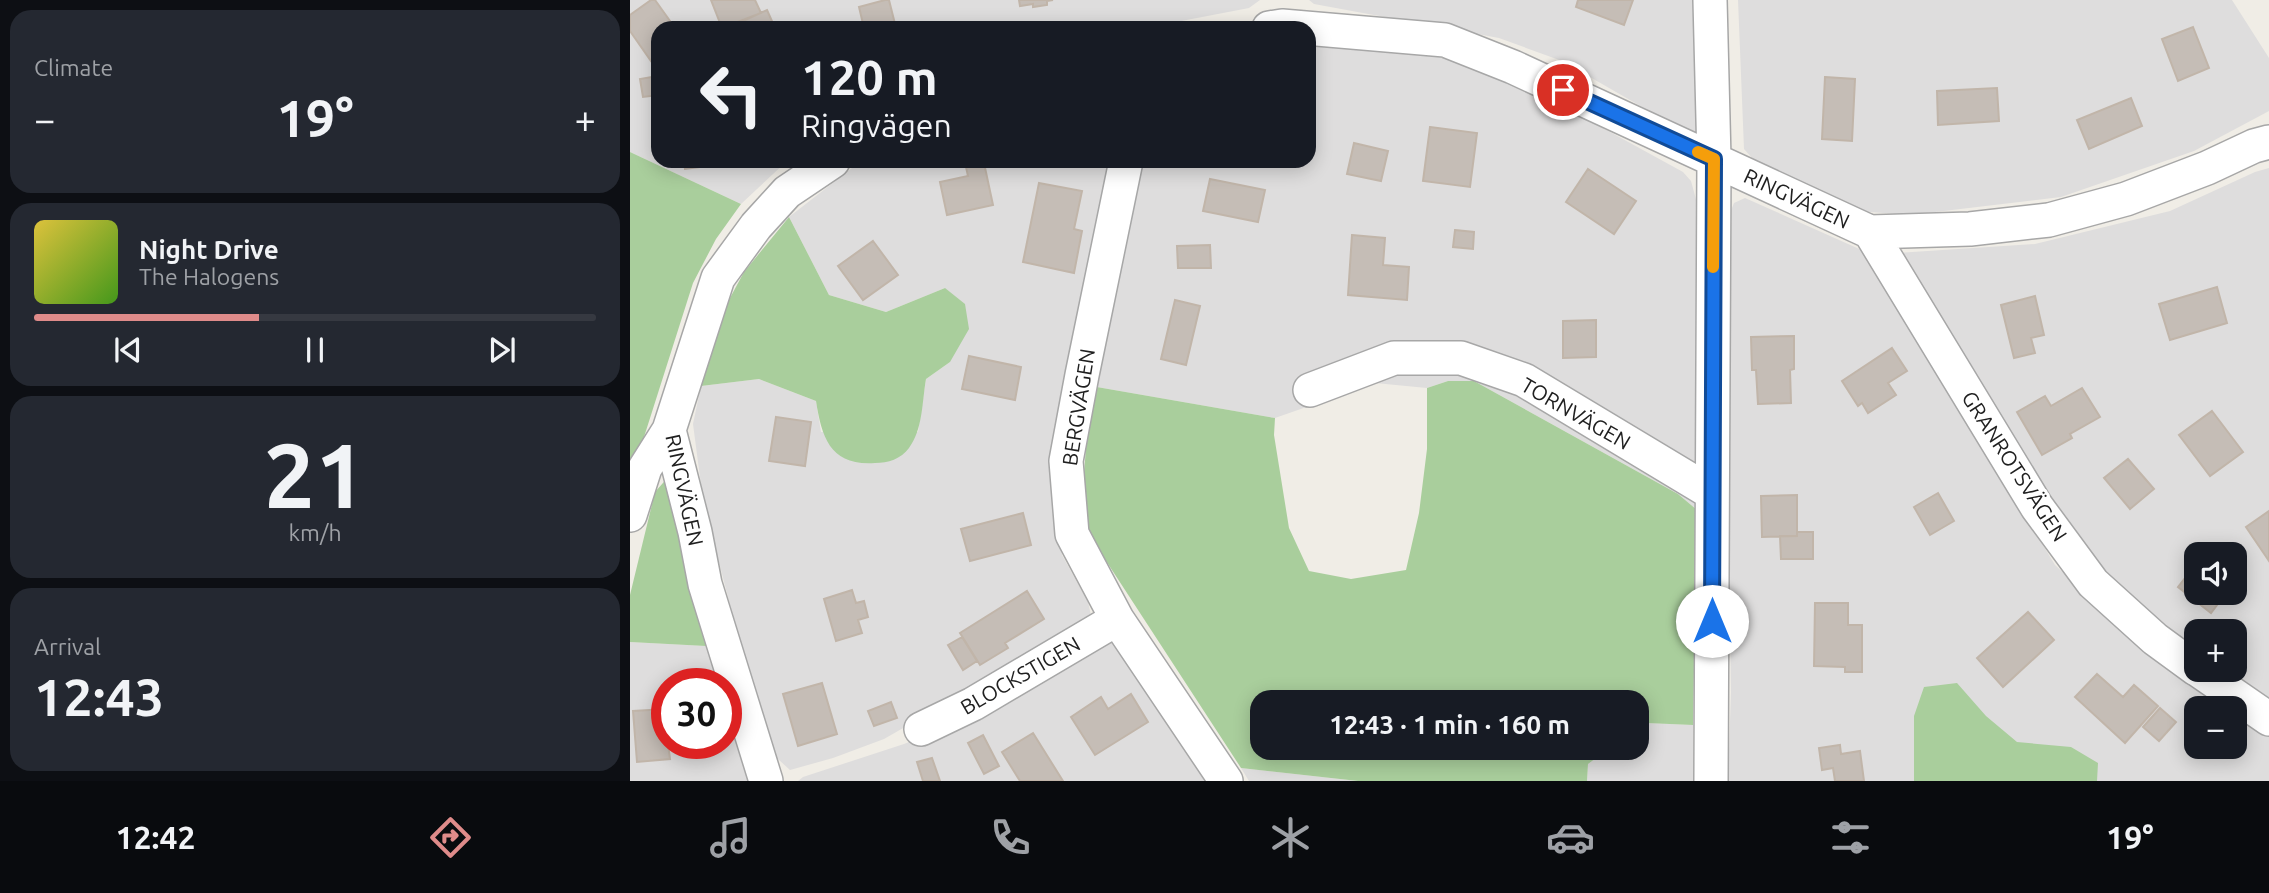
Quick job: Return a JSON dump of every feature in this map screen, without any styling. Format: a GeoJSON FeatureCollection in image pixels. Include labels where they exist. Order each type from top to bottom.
{"type":"FeatureCollection","features":[{"type":"Feature","properties":{"kind":"street"},"geometry":{"type":"LineString","coordinates":[[1710,0],[1714,159],[1711,781]]}},
{"type":"Feature","properties":{"kind":"street","name":"RINGVÄGEN"},"geometry":{"type":"LineString","coordinates":[[1278,18],[1301,21]]}},
{"type":"Feature","properties":{"kind":"street","name":"RINGVÄGEN"},"geometry":{"type":"LineString","coordinates":[[1316,23],[1445,40],[1513,66],[1870,232],[1970,229],[2049,219],[2126,199],[2207,168],[2264,140]]}},
{"type":"Feature","properties":{"kind":"street","name":"RINGVÄGEN"},"geometry":{"type":"LineString","coordinates":[[766,781],[705,584],[695,531],[669,430],[718,278],[757,226],[787,192],[823,168]]}},
{"type":"Feature","properties":{"kind":"street","name":"BERGVÄGEN"},"geometry":{"type":"LineString","coordinates":[[1125,168],[1066,461],[1072,534],[1117,619],[1226,781]]}},
{"type":"Feature","properties":{"kind":"street","name":"GRANROTSVÄGEN"},"geometry":{"type":"LineString","coordinates":[[1870,232],[2037,507],[2093,583],[2155,639],[2184,660]]}},
{"type":"Feature","properties":{"kind":"street","name":"TORNVÄGEN"},"geometry":{"type":"LineString","coordinates":[[1310,390],[1394,358],[1461,358],[1524,380],[1712,493]]}},
{"type":"Feature","properties":{"kind":"street"},"geometry":{"type":"LineString","coordinates":[[630,515],[645,468],[669,430]]}},
{"type":"Feature","properties":{"kind":"street","name":"BLOCKSTIGEN"},"geometry":{"type":"LineString","coordinates":[[921,729],[973,704],[1117,619]]}},
{"type":"Feature","properties":{"kind":"street","name":"GRANROTSVÄGEN"},"geometry":{"type":"LineString","coordinates":[[2215,682],[2269,719]]}},
{"type":"Feature","properties":{"kind":"shaded area"},"geometry":{"type":"Polygon","coordinates":[[[630,0],[1260,0],[1249,8],[1181,21],[651,21],[651,162],[630,152],[630,0]]]}},
{"type":"Feature","properties":{"kind":"shaded area"},"geometry":{"type":"Polygon","coordinates":[[[1309,0],[1697,0],[1698,139],[1562,61],[1499,38],[1314,4],[1309,0]]]}},
{"type":"Feature","properties":{"kind":"shaded area"},"geometry":{"type":"Polygon","coordinates":[[[1738,0],[2232,0],[2269,58],[2269,111],[2194,151],[2061,197],[1910,215],[1857,211],[1762,169],[1744,149],[1738,0]]]}},
{"type":"Feature","properties":{"kind":"shaded area"},"geometry":{"type":"Polygon","coordinates":[[[1316,42],[1405,48],[1506,75],[1683,172],[1691,181],[1697,203],[1697,510],[1678,494],[1474,381],[1448,381],[1427,388],[1375,383],[1275,418],[1091,386],[1138,168],[1316,168],[1316,42]]]}},
{"type":"Feature","properties":{"kind":"shaded area"},"geometry":{"type":"Polygon","coordinates":[[[664,168],[780,168],[741,204],[664,168]]]}},
{"type":"Feature","properties":{"kind":"shaded area"},"geometry":{"type":"Polygon","coordinates":[[[852,168],[1120,168],[1053,497],[1062,555],[1088,602],[1092,620],[884,739],[790,770],[767,749],[703,500],[693,424],[701,386],[759,379],[816,401],[821,432],[918,432],[926,379],[950,362],[945,288],[886,312],[829,295],[789,217],[852,168]]]}},
{"type":"Feature","properties":{"kind":"shaded area"},"geometry":{"type":"Polygon","coordinates":[[[2269,168],[2269,699],[2241,682],[2247,682],[2247,619],[2184,619],[2184,645],[2123,592],[2058,519],[1897,253],[2035,244],[2170,211],[2269,168]]]}},
{"type":"Feature","properties":{"kind":"shaded area"},"geometry":{"type":"Polygon","coordinates":[[[1745,198],[1866,252],[2055,565],[2147,651],[2184,678],[2184,682],[2190,682],[2209,696],[2184,696],[2184,759],[2247,759],[2247,720],[2269,734],[2269,781],[1728,781],[1731,692],[1724,228],[1734,203],[1745,198]]]}},
{"type":"Feature","properties":{"kind":"shaded area"},"geometry":{"type":"Polygon","coordinates":[[[630,642],[706,646],[714,668],[651,668],[651,759],[742,759],[742,757],[750,781],[630,781],[630,642]]]}},
{"type":"Feature","properties":{"kind":"shaded area"},"geometry":{"type":"Polygon","coordinates":[[[1110,642],[1119,646],[1211,781],[798,781],[803,777],[904,744],[974,715],[1110,642]]]}},
{"type":"Feature","properties":{"kind":"shaded area"},"geometry":{"type":"Polygon","coordinates":[[[1649,723],[1693,725],[1693,781],[1587,781],[1588,764],[1593,760],[1649,760],[1649,723]]]}},
{"type":"Feature","properties":{"kind":"shaded area"},"geometry":{"type":"Polygon","coordinates":[[[1241,768],[1358,781],[1249,781],[1241,768]]]}},
{"type":"Feature","properties":{"kind":"green space"},"geometry":{"type":"Polygon","coordinates":[[[630,152],[651,162],[651,168],[664,168],[741,204],[716,239],[693,283],[630,481],[630,152]]]}},
{"type":"Feature","properties":{"kind":"green space"},"geometry":{"type":"Polygon","coordinates":[[[789,217],[829,295],[886,312],[945,288],[965,304],[969,329],[950,362],[926,379],[914,441],[906,452],[894,460],[860,463],[839,455],[826,438],[816,401],[759,379],[701,386],[717,322],[744,272],[789,217]]]}},
{"type":"Feature","properties":{"kind":"green space"},"geometry":{"type":"Polygon","coordinates":[[[1448,381],[1474,381],[1678,494],[1697,510],[1693,725],[1649,723],[1649,690],[1250,690],[1250,760],[1593,760],[1588,764],[1587,781],[1358,781],[1241,768],[1097,547],[1081,510],[1091,386],[1275,418],[1274,435],[1289,528],[1309,571],[1351,579],[1406,570],[1419,513],[1427,449],[1427,388],[1448,381]]]}},
{"type":"Feature","properties":{"kind":"green space"},"geometry":{"type":"Polygon","coordinates":[[[670,475],[706,646],[630,642],[630,595],[655,492],[670,475]]]}},
{"type":"Feature","properties":{"kind":"green space"},"geometry":{"type":"Polygon","coordinates":[[[1957,683],[1986,716],[2017,742],[2071,747],[2098,763],[2097,781],[1914,781],[1914,716],[1924,687],[1957,683]]]}},
{"type":"Feature","properties":{"kind":"building"},"geometry":{"type":"Polygon","coordinates":[[[655,0],[670,21],[651,21],[651,61],[630,31],[630,15],[655,0]]]}},
{"type":"Feature","properties":{"kind":"building"},"geometry":{"type":"Polygon","coordinates":[[[711,0],[755,0],[761,13],[740,21],[719,21],[711,0]]]}},
{"type":"Feature","properties":{"kind":"building"},"geometry":{"type":"Polygon","coordinates":[[[889,0],[894,21],[862,21],[859,7],[889,0]]]}},
{"type":"Feature","properties":{"kind":"building"},"geometry":{"type":"Polygon","coordinates":[[[1019,0],[1053,0],[1047,1],[1047,5],[1033,7],[1033,4],[1020,6],[1019,0]]]}},
{"type":"Feature","properties":{"kind":"building"},"geometry":{"type":"Polygon","coordinates":[[[1578,0],[1633,0],[1624,25],[1576,7],[1578,0]]]}},
{"type":"Feature","properties":{"kind":"building"},"geometry":{"type":"Polygon","coordinates":[[[767,10],[772,21],[745,21],[767,10]]]}},
{"type":"Feature","properties":{"kind":"building"},"geometry":{"type":"Polygon","coordinates":[[[2193,27],[2209,68],[2178,81],[2162,39],[2193,27]]]}},
{"type":"Feature","properties":{"kind":"building"},"geometry":{"type":"Polygon","coordinates":[[[651,77],[651,96],[643,97],[640,79],[651,77]]]}},
{"type":"Feature","properties":{"kind":"building"},"geometry":{"type":"Polygon","coordinates":[[[1825,77],[1855,79],[1852,141],[1822,139],[1825,77]]]}},
{"type":"Feature","properties":{"kind":"building"},"geometry":{"type":"Polygon","coordinates":[[[1997,88],[1999,121],[1938,125],[1937,91],[1997,88]]]}},
{"type":"Feature","properties":{"kind":"building"},"geometry":{"type":"Polygon","coordinates":[[[2131,98],[2142,126],[2089,149],[2077,120],[2131,98]]]}},
{"type":"Feature","properties":{"kind":"building"},"geometry":{"type":"Polygon","coordinates":[[[1430,127],[1477,133],[1470,187],[1423,181],[1430,127]]]}},
{"type":"Feature","properties":{"kind":"building"},"geometry":{"type":"Polygon","coordinates":[[[1354,143],[1388,151],[1381,181],[1347,174],[1354,143]]]}},
{"type":"Feature","properties":{"kind":"building"},"geometry":{"type":"Polygon","coordinates":[[[966,168],[985,168],[993,205],[947,215],[940,182],[968,176],[966,168]]]}},
{"type":"Feature","properties":{"kind":"building"},"geometry":{"type":"Polygon","coordinates":[[[1588,169],[1636,201],[1614,234],[1566,202],[1588,169]]]}},
{"type":"Feature","properties":{"kind":"building"},"geometry":{"type":"Polygon","coordinates":[[[1210,179],[1265,190],[1258,222],[1203,211],[1210,179]]]}},
{"type":"Feature","properties":{"kind":"building"},"geometry":{"type":"Polygon","coordinates":[[[1039,183],[1082,191],[1074,229],[1082,231],[1074,273],[1023,262],[1039,183]]]}},
{"type":"Feature","properties":{"kind":"building"},"geometry":{"type":"Polygon","coordinates":[[[1455,230],[1474,232],[1473,249],[1453,247],[1455,230]]]}},
{"type":"Feature","properties":{"kind":"building"},"geometry":{"type":"Polygon","coordinates":[[[1352,235],[1385,238],[1383,265],[1409,267],[1407,300],[1348,295],[1352,235]]]}},
{"type":"Feature","properties":{"kind":"building"},"geometry":{"type":"Polygon","coordinates":[[[873,241],[898,275],[863,300],[838,266],[873,241]]]}},
{"type":"Feature","properties":{"kind":"building"},"geometry":{"type":"Polygon","coordinates":[[[1210,245],[1211,268],[1178,268],[1177,246],[1210,245]]]}},
{"type":"Feature","properties":{"kind":"building"},"geometry":{"type":"Polygon","coordinates":[[[2217,287],[2227,323],[2170,340],[2159,304],[2217,287]]]}},
{"type":"Feature","properties":{"kind":"building"},"geometry":{"type":"Polygon","coordinates":[[[2035,296],[2044,335],[2031,338],[2035,353],[2014,358],[2001,305],[2035,296]]]}},
{"type":"Feature","properties":{"kind":"building"},"geometry":{"type":"Polygon","coordinates":[[[1175,300],[1200,306],[1186,365],[1161,359],[1175,300]]]}},
{"type":"Feature","properties":{"kind":"building"},"geometry":{"type":"Polygon","coordinates":[[[1596,320],[1596,357],[1563,358],[1563,321],[1596,320]]]}},
{"type":"Feature","properties":{"kind":"building"},"geometry":{"type":"Polygon","coordinates":[[[1794,336],[1794,369],[1790,370],[1791,403],[1758,404],[1756,370],[1752,370],[1751,337],[1794,336]]]}},
{"type":"Feature","properties":{"kind":"building"},"geometry":{"type":"Polygon","coordinates":[[[1892,348],[1907,371],[1888,383],[1896,395],[1868,413],[1862,403],[1858,406],[1842,381],[1892,348]]]}},
{"type":"Feature","properties":{"kind":"building"},"geometry":{"type":"Polygon","coordinates":[[[969,356],[1021,367],[1015,400],[962,389],[969,356]]]}},
{"type":"Feature","properties":{"kind":"building"},"geometry":{"type":"Polygon","coordinates":[[[2082,388],[2100,417],[2070,434],[2072,438],[2042,455],[2017,412],[2045,396],[2051,406],[2082,388]]]}},
{"type":"Feature","properties":{"kind":"building"},"geometry":{"type":"Polygon","coordinates":[[[2212,411],[2243,452],[2210,476],[2179,435],[2212,411]]]}},
{"type":"Feature","properties":{"kind":"building"},"geometry":{"type":"Polygon","coordinates":[[[776,417],[811,422],[805,466],[769,461],[776,417]]]}},
{"type":"Feature","properties":{"kind":"building"},"geometry":{"type":"Polygon","coordinates":[[[2128,459],[2154,489],[2130,509],[2104,478],[2128,459]]]}},
{"type":"Feature","properties":{"kind":"building"},"geometry":{"type":"Polygon","coordinates":[[[1938,493],[1954,521],[1930,535],[1914,507],[1938,493]]]}},
{"type":"Feature","properties":{"kind":"building"},"geometry":{"type":"Polygon","coordinates":[[[1797,495],[1797,536],[1762,537],[1761,496],[1797,495]]]}},
{"type":"Feature","properties":{"kind":"building"},"geometry":{"type":"Polygon","coordinates":[[[2269,511],[2269,561],[2246,527],[2269,511]]]}},
{"type":"Feature","properties":{"kind":"building"},"geometry":{"type":"Polygon","coordinates":[[[1023,513],[1031,545],[970,561],[961,529],[1023,513]]]}},
{"type":"Feature","properties":{"kind":"building"},"geometry":{"type":"Polygon","coordinates":[[[1797,532],[1813,532],[1813,559],[1781,559],[1780,536],[1797,536],[1797,532]]]}},
{"type":"Feature","properties":{"kind":"building"},"geometry":{"type":"Polygon","coordinates":[[[2184,579],[2184,592],[2178,587],[2184,579]]]}},
{"type":"Feature","properties":{"kind":"building"},"geometry":{"type":"Polygon","coordinates":[[[852,590],[856,603],[864,601],[868,617],[858,620],[862,633],[836,641],[824,599],[852,590]]]}},
{"type":"Feature","properties":{"kind":"building"},"geometry":{"type":"Polygon","coordinates":[[[1027,591],[1044,619],[1005,643],[1008,648],[980,665],[960,633],[1027,591]]]}},
{"type":"Feature","properties":{"kind":"building"},"geometry":{"type":"Polygon","coordinates":[[[1815,603],[1848,603],[1848,625],[1862,625],[1862,672],[1845,672],[1845,667],[1814,666],[1815,603]]]}},
{"type":"Feature","properties":{"kind":"building"},"geometry":{"type":"Polygon","coordinates":[[[2201,605],[2217,605],[2211,613],[2201,605]]]}},
{"type":"Feature","properties":{"kind":"building"},"geometry":{"type":"Polygon","coordinates":[[[2028,612],[2054,640],[2003,687],[1977,658],[2028,612]]]}},
{"type":"Feature","properties":{"kind":"building"},"geometry":{"type":"Polygon","coordinates":[[[962,637],[977,661],[963,670],[948,645],[962,637]]]}},
{"type":"Feature","properties":{"kind":"building"},"geometry":{"type":"Polygon","coordinates":[[[2097,674],[2123,697],[2134,685],[2158,706],[2125,743],[2075,697],[2097,674]]]}},
{"type":"Feature","properties":{"kind":"building"},"geometry":{"type":"Polygon","coordinates":[[[822,683],[837,734],[798,746],[783,694],[822,683]]]}},
{"type":"Feature","properties":{"kind":"building"},"geometry":{"type":"Polygon","coordinates":[[[1131,694],[1148,722],[1095,755],[1071,717],[1101,697],[1108,709],[1131,694]]]}},
{"type":"Feature","properties":{"kind":"building"},"geometry":{"type":"Polygon","coordinates":[[[891,702],[897,718],[874,726],[868,711],[891,702]]]}},
{"type":"Feature","properties":{"kind":"building"},"geometry":{"type":"Polygon","coordinates":[[[2160,708],[2176,722],[2159,741],[2143,727],[2160,708]]]}},
{"type":"Feature","properties":{"kind":"building"},"geometry":{"type":"Polygon","coordinates":[[[651,710],[651,759],[670,759],[637,762],[633,711],[651,710]]]}},
{"type":"Feature","properties":{"kind":"building"},"geometry":{"type":"Polygon","coordinates":[[[1033,733],[1063,781],[1020,781],[1002,752],[1033,733]]]}},
{"type":"Feature","properties":{"kind":"building"},"geometry":{"type":"Polygon","coordinates":[[[983,735],[999,766],[984,774],[968,743],[983,735]]]}},
{"type":"Feature","properties":{"kind":"building"},"geometry":{"type":"Polygon","coordinates":[[[1840,745],[1841,754],[1860,751],[1864,781],[1835,781],[1833,768],[1822,770],[1819,748],[1840,745]]]}},
{"type":"Feature","properties":{"kind":"building"},"geometry":{"type":"Polygon","coordinates":[[[932,758],[940,781],[923,781],[917,762],[932,758]]]}},
{"type":"Feature","properties":{"kind":"slow traffic"},"geometry":{"type":"LineString","coordinates":[[1698,152],[1714,159],[1713,267]]}},
{"type":"Feature","properties":{"kind":"route"},"geometry":{"type":"LineString","coordinates":[[1563,90],[1714,159],[1712,621]]}}]}
